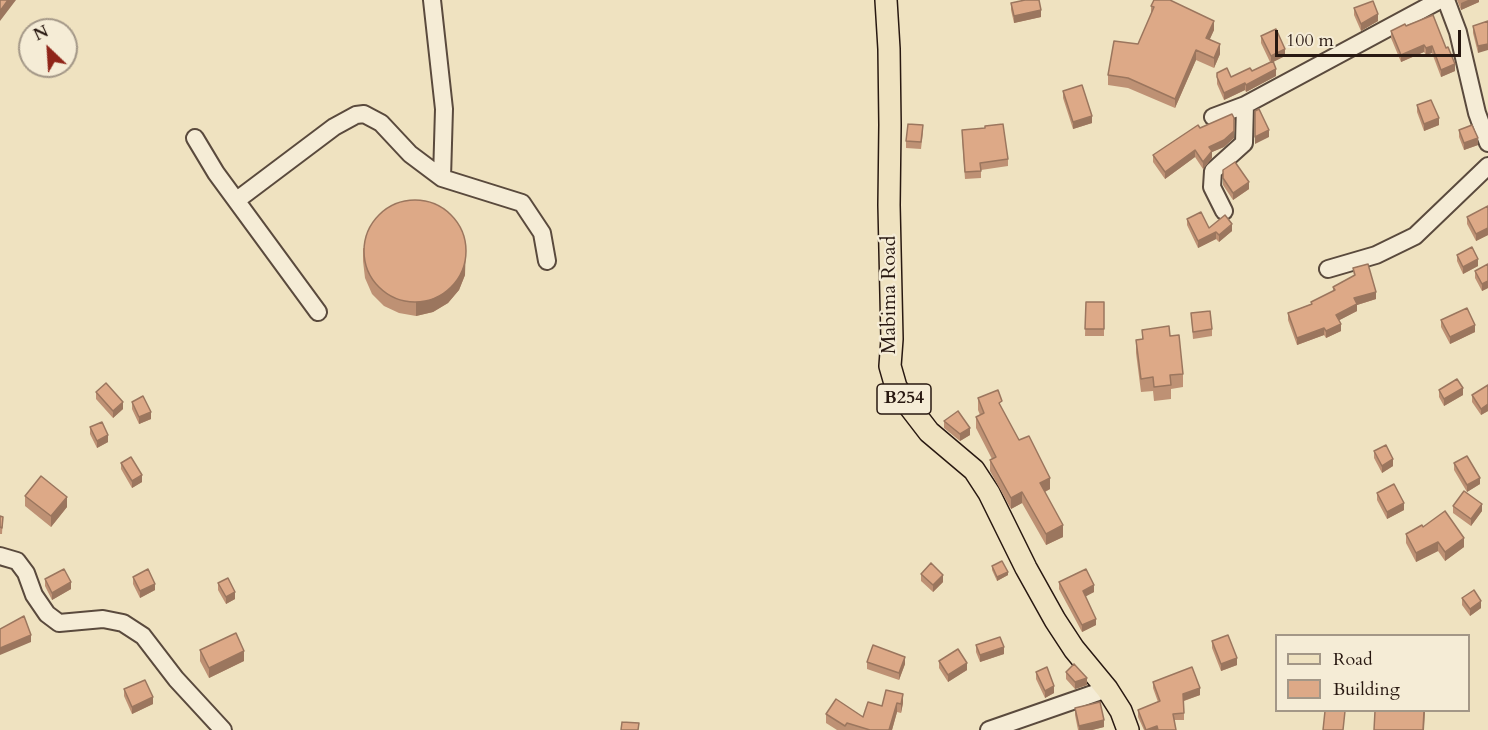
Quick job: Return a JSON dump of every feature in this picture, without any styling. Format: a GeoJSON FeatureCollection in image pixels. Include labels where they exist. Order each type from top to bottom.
{"type":"FeatureCollection","features":[{"type":"Feature","properties":{"kind":"main road","name":"Mabima Road"},"geometry":{"type":"LineString","coordinates":[[886,0],[890,125],[892,339],[890,366],[896,387],[929,432],[974,470],[989,493],[1055,620],[1074,649],[1107,689],[1121,711],[1128,730]]}},
{"type":"Feature","properties":{"kind":"street"},"geometry":{"type":"LineString","coordinates":[[432,0],[444,109],[442,178]]}},
{"type":"Feature","properties":{"kind":"street"},"geometry":{"type":"LineString","coordinates":[[1213,117],[1245,105],[1440,0]]}},
{"type":"Feature","properties":{"kind":"street"},"geometry":{"type":"LineString","coordinates":[[1446,0],[1458,32],[1477,112],[1488,143]]}},
{"type":"Feature","properties":{"kind":"street"},"geometry":{"type":"LineString","coordinates":[[1224,211],[1212,187],[1213,171],[1244,142],[1245,105]]}},
{"type":"Feature","properties":{"kind":"street"},"geometry":{"type":"LineString","coordinates":[[237,200],[334,127],[356,115],[364,114],[381,123],[410,154],[442,178],[522,203],[542,233],[547,261]]}},
{"type":"Feature","properties":{"kind":"street"},"geometry":{"type":"LineString","coordinates":[[195,138],[216,173],[318,312]]}},
{"type":"Feature","properties":{"kind":"street"},"geometry":{"type":"LineString","coordinates":[[1328,268],[1376,255],[1415,236],[1488,166]]}},
{"type":"Feature","properties":{"kind":"street"},"geometry":{"type":"LineString","coordinates":[[0,556],[17,561],[26,573],[34,595],[46,614],[59,623],[103,619],[123,623],[143,636],[176,679],[223,730]]}},
{"type":"Feature","properties":{"kind":"street"},"geometry":{"type":"LineString","coordinates":[[989,730],[1107,689]]}},
{"type":"Feature","properties":{"kind":"building"},"geometry":{"type":"Polygon","coordinates":[[[0,0],[8,0],[0,11],[0,0]]]}},
{"type":"Feature","properties":{"kind":"building"},"geometry":{"type":"Polygon","coordinates":[[[1039,0],[1041,10],[1014,16],[1011,3],[1039,0]]]}},
{"type":"Feature","properties":{"kind":"building"},"geometry":{"type":"Polygon","coordinates":[[[1154,0],[1170,0],[1214,21],[1206,38],[1220,44],[1214,58],[1196,50],[1175,99],[1128,78],[1108,75],[1114,41],[1138,44],[1154,7],[1151,6],[1154,0]]]}},
{"type":"Feature","properties":{"kind":"building"},"geometry":{"type":"Polygon","coordinates":[[[1373,1],[1378,14],[1361,24],[1354,8],[1373,1]]]}},
{"type":"Feature","properties":{"kind":"building"},"geometry":{"type":"Polygon","coordinates":[[[1433,15],[1455,64],[1441,70],[1432,46],[1426,48],[1424,45],[1401,55],[1391,31],[1433,15]]]}},
{"type":"Feature","properties":{"kind":"building"},"geometry":{"type":"Polygon","coordinates":[[[1488,21],[1488,44],[1478,46],[1473,26],[1488,21]]]}},
{"type":"Feature","properties":{"kind":"building"},"geometry":{"type":"Polygon","coordinates":[[[1276,29],[1285,49],[1271,56],[1261,36],[1276,29]]]}},
{"type":"Feature","properties":{"kind":"building"},"geometry":{"type":"Polygon","coordinates":[[[1273,61],[1276,69],[1246,85],[1245,83],[1224,93],[1217,73],[1227,68],[1231,77],[1250,68],[1252,71],[1273,61]]]}},
{"type":"Feature","properties":{"kind":"building"},"geometry":{"type":"Polygon","coordinates":[[[1082,85],[1092,116],[1073,122],[1063,91],[1082,85]]]}},
{"type":"Feature","properties":{"kind":"building"},"geometry":{"type":"Polygon","coordinates":[[[1431,100],[1439,118],[1424,124],[1417,105],[1431,100]]]}},
{"type":"Feature","properties":{"kind":"building"},"geometry":{"type":"Polygon","coordinates":[[[1259,109],[1269,130],[1255,137],[1255,111],[1259,109]]]}},
{"type":"Feature","properties":{"kind":"building"},"geometry":{"type":"Polygon","coordinates":[[[1232,114],[1234,131],[1224,140],[1209,147],[1212,151],[1203,162],[1195,150],[1165,172],[1153,155],[1198,125],[1200,128],[1232,114]]]}},
{"type":"Feature","properties":{"kind":"building"},"geometry":{"type":"Polygon","coordinates":[[[908,124],[923,125],[921,142],[906,141],[908,124]]]}},
{"type":"Feature","properties":{"kind":"building"},"geometry":{"type":"Polygon","coordinates":[[[1003,124],[1008,159],[980,163],[981,171],[965,172],[962,130],[1003,124]]]}},
{"type":"Feature","properties":{"kind":"building"},"geometry":{"type":"Polygon","coordinates":[[[1472,125],[1478,138],[1464,143],[1459,130],[1472,125]]]}},
{"type":"Feature","properties":{"kind":"building"},"geometry":{"type":"Polygon","coordinates":[[[1235,162],[1249,182],[1233,193],[1223,178],[1223,170],[1235,162]]]}},
{"type":"Feature","properties":{"kind":"building"},"geometry":{"type":"Polygon","coordinates":[[[415,200],[435,204],[451,215],[462,231],[466,251],[462,271],[451,287],[435,298],[415,302],[395,298],[379,287],[368,271],[364,251],[368,231],[379,215],[395,204],[415,200]]]}},
{"type":"Feature","properties":{"kind":"building"},"geometry":{"type":"Polygon","coordinates":[[[1488,206],[1488,228],[1476,234],[1467,217],[1488,206]]]}},
{"type":"Feature","properties":{"kind":"building"},"geometry":{"type":"Polygon","coordinates":[[[1201,212],[1209,228],[1225,215],[1232,224],[1219,235],[1216,232],[1198,241],[1187,219],[1201,212]]]}},
{"type":"Feature","properties":{"kind":"building"},"geometry":{"type":"Polygon","coordinates":[[[1472,247],[1478,259],[1463,267],[1457,255],[1472,247]]]}},
{"type":"Feature","properties":{"kind":"building"},"geometry":{"type":"Polygon","coordinates":[[[1368,264],[1376,292],[1354,298],[1357,304],[1336,315],[1341,324],[1326,331],[1324,328],[1297,338],[1288,313],[1312,304],[1311,302],[1335,290],[1333,287],[1355,275],[1353,268],[1368,264]]]}},
{"type":"Feature","properties":{"kind":"building"},"geometry":{"type":"Polygon","coordinates":[[[1488,264],[1488,281],[1482,284],[1475,271],[1488,264]]]}},
{"type":"Feature","properties":{"kind":"building"},"geometry":{"type":"Polygon","coordinates":[[[1086,302],[1104,302],[1104,329],[1085,329],[1086,302]]]}},
{"type":"Feature","properties":{"kind":"building"},"geometry":{"type":"Polygon","coordinates":[[[1467,308],[1475,325],[1450,337],[1441,320],[1467,308]]]}},
{"type":"Feature","properties":{"kind":"building"},"geometry":{"type":"Polygon","coordinates":[[[1210,311],[1212,329],[1193,332],[1191,313],[1210,311]]]}},
{"type":"Feature","properties":{"kind":"building"},"geometry":{"type":"Polygon","coordinates":[[[1169,326],[1170,336],[1179,335],[1183,374],[1170,375],[1171,385],[1154,387],[1153,377],[1141,379],[1136,340],[1143,339],[1142,330],[1169,326]]]}},
{"type":"Feature","properties":{"kind":"building"},"geometry":{"type":"Polygon","coordinates":[[[1457,379],[1463,388],[1444,399],[1439,390],[1457,379]]]}},
{"type":"Feature","properties":{"kind":"building"},"geometry":{"type":"Polygon","coordinates":[[[106,383],[123,402],[113,411],[96,392],[106,383]]]}},
{"type":"Feature","properties":{"kind":"building"},"geometry":{"type":"Polygon","coordinates":[[[1488,385],[1488,404],[1481,409],[1472,395],[1488,385]]]}},
{"type":"Feature","properties":{"kind":"building"},"geometry":{"type":"Polygon","coordinates":[[[998,390],[1002,401],[999,403],[1019,440],[1029,436],[1050,478],[1040,483],[1063,525],[1046,534],[1022,492],[1011,498],[990,460],[996,457],[976,417],[984,413],[978,398],[998,390]]]}},
{"type":"Feature","properties":{"kind":"building"},"geometry":{"type":"Polygon","coordinates":[[[143,396],[151,412],[139,417],[132,402],[143,396]]]}},
{"type":"Feature","properties":{"kind":"building"},"geometry":{"type":"Polygon","coordinates":[[[958,411],[970,428],[960,434],[944,421],[958,411]]]}},
{"type":"Feature","properties":{"kind":"building"},"geometry":{"type":"Polygon","coordinates":[[[102,422],[108,435],[97,441],[90,427],[102,422]]]}},
{"type":"Feature","properties":{"kind":"building"},"geometry":{"type":"Polygon","coordinates":[[[1386,445],[1393,459],[1382,466],[1374,451],[1386,445]]]}},
{"type":"Feature","properties":{"kind":"building"},"geometry":{"type":"Polygon","coordinates":[[[1467,456],[1480,478],[1467,485],[1454,463],[1467,456]]]}},
{"type":"Feature","properties":{"kind":"building"},"geometry":{"type":"Polygon","coordinates":[[[131,457],[142,475],[132,481],[121,463],[131,457]]]}},
{"type":"Feature","properties":{"kind":"building"},"geometry":{"type":"Polygon","coordinates":[[[41,476],[67,497],[51,516],[25,496],[41,476]]]}},
{"type":"Feature","properties":{"kind":"building"},"geometry":{"type":"Polygon","coordinates":[[[1394,484],[1404,503],[1387,512],[1377,493],[1394,484]]]}},
{"type":"Feature","properties":{"kind":"building"},"geometry":{"type":"Polygon","coordinates":[[[1464,491],[1482,504],[1471,519],[1453,506],[1464,491]]]}},
{"type":"Feature","properties":{"kind":"building"},"geometry":{"type":"Polygon","coordinates":[[[1445,511],[1464,538],[1445,552],[1438,542],[1416,553],[1406,534],[1422,525],[1423,527],[1445,511]]]}},
{"type":"Feature","properties":{"kind":"building"},"geometry":{"type":"Polygon","coordinates":[[[0,516],[3,517],[2,528],[0,527],[0,516]]]}},
{"type":"Feature","properties":{"kind":"building"},"geometry":{"type":"Polygon","coordinates":[[[1002,561],[1008,572],[997,577],[992,566],[1002,561]]]}},
{"type":"Feature","properties":{"kind":"building"},"geometry":{"type":"Polygon","coordinates":[[[931,563],[943,575],[933,585],[921,574],[931,563]]]}},
{"type":"Feature","properties":{"kind":"building"},"geometry":{"type":"Polygon","coordinates":[[[64,569],[71,582],[52,593],[45,579],[64,569]]]}},
{"type":"Feature","properties":{"kind":"building"},"geometry":{"type":"Polygon","coordinates":[[[148,569],[155,584],[140,591],[133,577],[148,569]]]}},
{"type":"Feature","properties":{"kind":"building"},"geometry":{"type":"Polygon","coordinates":[[[1086,569],[1094,585],[1083,591],[1096,619],[1082,625],[1059,582],[1086,569]]]}},
{"type":"Feature","properties":{"kind":"building"},"geometry":{"type":"Polygon","coordinates":[[[228,578],[235,592],[226,597],[218,583],[228,578]]]}},
{"type":"Feature","properties":{"kind":"building"},"geometry":{"type":"Polygon","coordinates":[[[1474,590],[1481,601],[1470,609],[1462,598],[1474,590]]]}},
{"type":"Feature","properties":{"kind":"building"},"geometry":{"type":"Polygon","coordinates":[[[24,616],[31,635],[0,648],[0,629],[24,616]]]}},
{"type":"Feature","properties":{"kind":"building"},"geometry":{"type":"Polygon","coordinates":[[[236,633],[244,651],[209,668],[200,650],[236,633]]]}},
{"type":"Feature","properties":{"kind":"building"},"geometry":{"type":"Polygon","coordinates":[[[1228,635],[1237,658],[1221,664],[1212,641],[1228,635]]]}},
{"type":"Feature","properties":{"kind":"building"},"geometry":{"type":"Polygon","coordinates":[[[1000,637],[1004,647],[980,655],[976,645],[1000,637]]]}},
{"type":"Feature","properties":{"kind":"building"},"geometry":{"type":"Polygon","coordinates":[[[873,645],[905,657],[899,673],[867,662],[873,645]]]}},
{"type":"Feature","properties":{"kind":"building"},"geometry":{"type":"Polygon","coordinates":[[[958,649],[967,663],[948,675],[939,661],[958,649]]]}},
{"type":"Feature","properties":{"kind":"building"},"geometry":{"type":"Polygon","coordinates":[[[1074,664],[1087,678],[1075,682],[1066,672],[1074,664]]]}},
{"type":"Feature","properties":{"kind":"building"},"geometry":{"type":"Polygon","coordinates":[[[1047,667],[1054,686],[1045,691],[1036,672],[1047,667]]]}},
{"type":"Feature","properties":{"kind":"building"},"geometry":{"type":"Polygon","coordinates":[[[1192,667],[1200,688],[1183,694],[1184,713],[1173,714],[1176,730],[1158,730],[1157,726],[1146,730],[1138,710],[1160,701],[1153,682],[1192,667]]]}},
{"type":"Feature","properties":{"kind":"building"},"geometry":{"type":"Polygon","coordinates":[[[145,680],[153,697],[132,707],[124,689],[145,680]]]}},
{"type":"Feature","properties":{"kind":"building"},"geometry":{"type":"Polygon","coordinates":[[[886,690],[903,694],[901,704],[897,703],[889,730],[870,730],[847,723],[845,726],[826,714],[836,699],[863,717],[868,702],[882,706],[886,690]]]}},
{"type":"Feature","properties":{"kind":"building"},"geometry":{"type":"Polygon","coordinates":[[[1100,702],[1104,720],[1079,726],[1075,708],[1100,702]]]}},
{"type":"Feature","properties":{"kind":"building"},"geometry":{"type":"Polygon","coordinates":[[[1325,712],[1345,712],[1343,730],[1323,730],[1325,712]]]}},
{"type":"Feature","properties":{"kind":"building"},"geometry":{"type":"Polygon","coordinates":[[[1375,712],[1424,712],[1423,730],[1374,730],[1375,712]]]}},
{"type":"Feature","properties":{"kind":"building"},"geometry":{"type":"Polygon","coordinates":[[[622,722],[639,723],[638,730],[621,730],[622,722]]]}}]}
